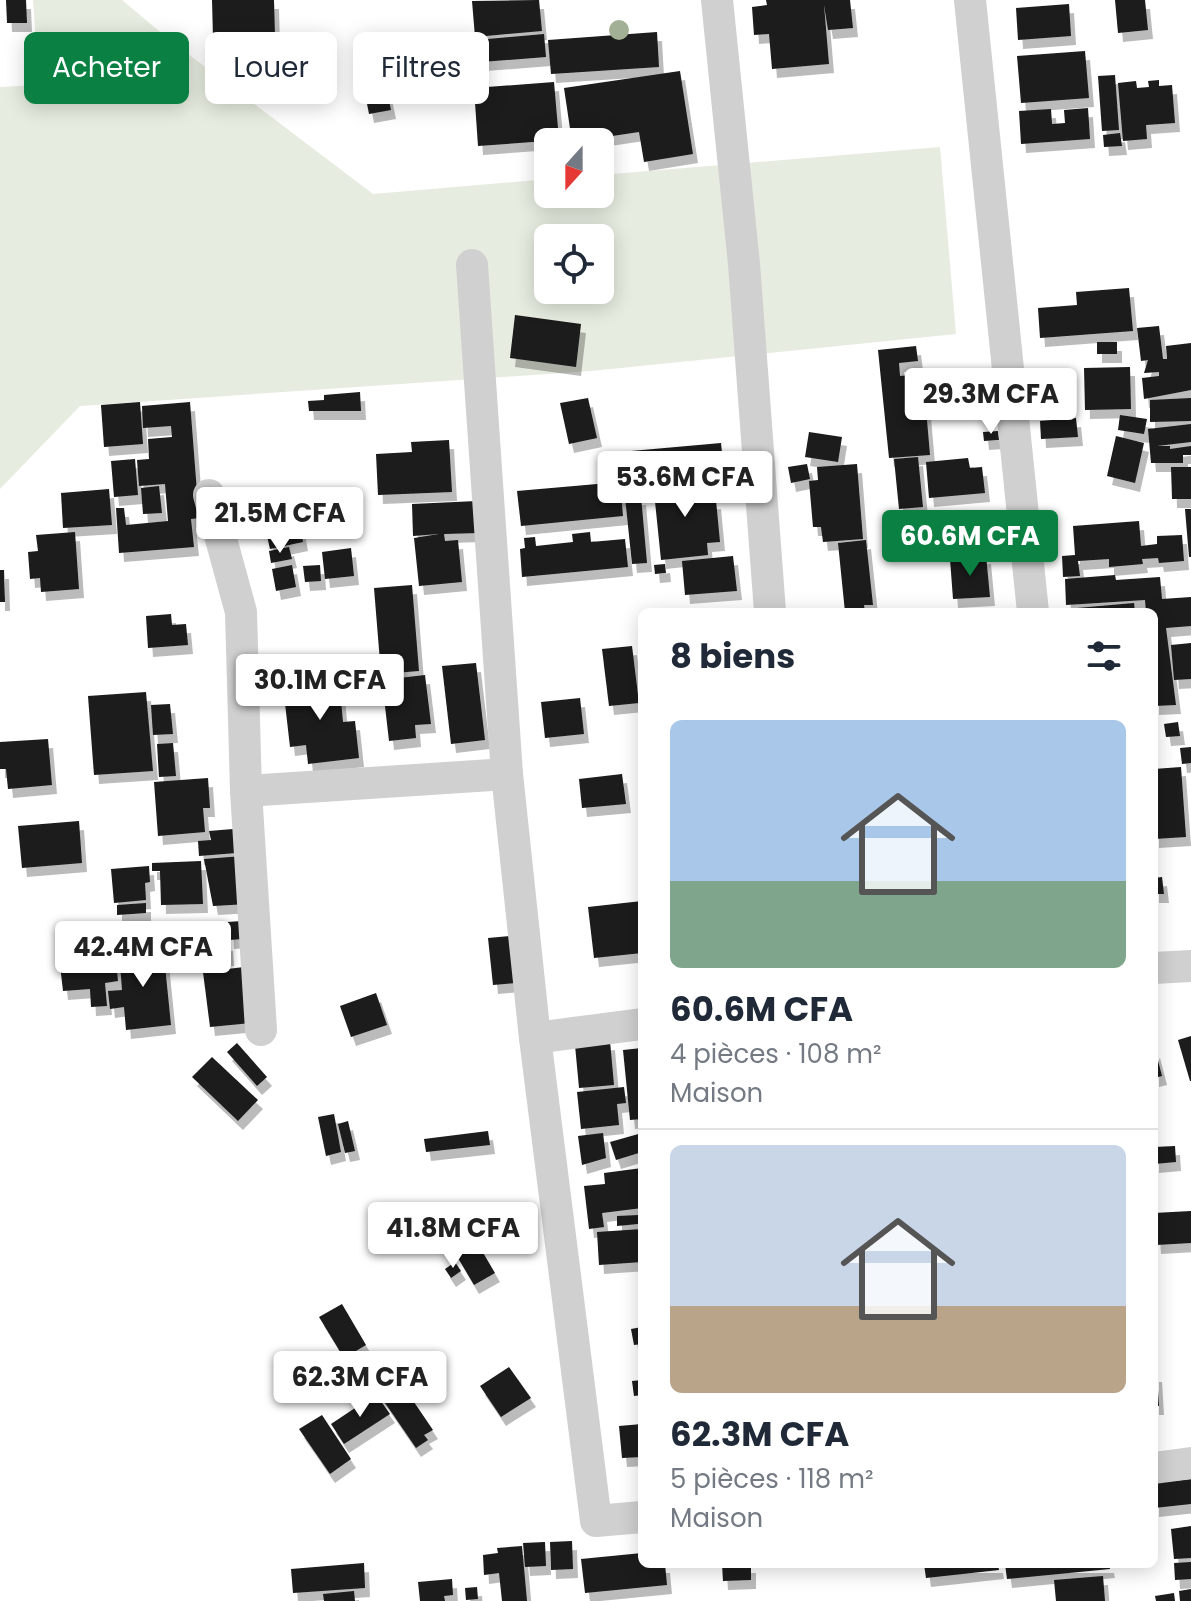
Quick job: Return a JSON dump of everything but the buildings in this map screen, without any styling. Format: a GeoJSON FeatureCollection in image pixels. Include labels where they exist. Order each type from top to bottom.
{"type":"FeatureCollection","features":[{"type":"Feature","properties":{"kind":"street"},"geometry":{"type":"LineString","coordinates":[[717,0],[744,264],[770,608]]}},
{"type":"Feature","properties":{"kind":"street"},"geometry":{"type":"LineString","coordinates":[[970,0],[1033,608]]}},
{"type":"Feature","properties":{"kind":"street"},"geometry":{"type":"LineString","coordinates":[[472,265],[507,774],[535,1038],[596,1521],[638,1517]]}},
{"type":"Feature","properties":{"kind":"street"},"geometry":{"type":"LineString","coordinates":[[209,495],[241,612],[246,791],[261,1030]]}},
{"type":"Feature","properties":{"kind":"street"},"geometry":{"type":"LineString","coordinates":[[246,791],[507,774]]}},
{"type":"Feature","properties":{"kind":"street"},"geometry":{"type":"LineString","coordinates":[[1158,968],[1191,966]]}},
{"type":"Feature","properties":{"kind":"street"},"geometry":{"type":"LineString","coordinates":[[535,1038],[638,1025]]}},
{"type":"Feature","properties":{"kind":"street"},"geometry":{"type":"LineString","coordinates":[[1158,1467],[1191,1463]]}},
{"type":"Feature","properties":{"kind":"shaded area"},"geometry":{"type":"Polygon","coordinates":[[[33,0],[122,0],[160,32],[35,32],[33,0]]]}},
{"type":"Feature","properties":{"kind":"shaded area"},"geometry":{"type":"Polygon","coordinates":[[[189,55],[205,67],[205,104],[254,104],[373,194],[534,180],[534,208],[614,208],[614,174],[940,147],[956,334],[591,371],[80,406],[0,489],[0,87],[24,86],[24,104],[189,104],[189,55]]]}}]}
